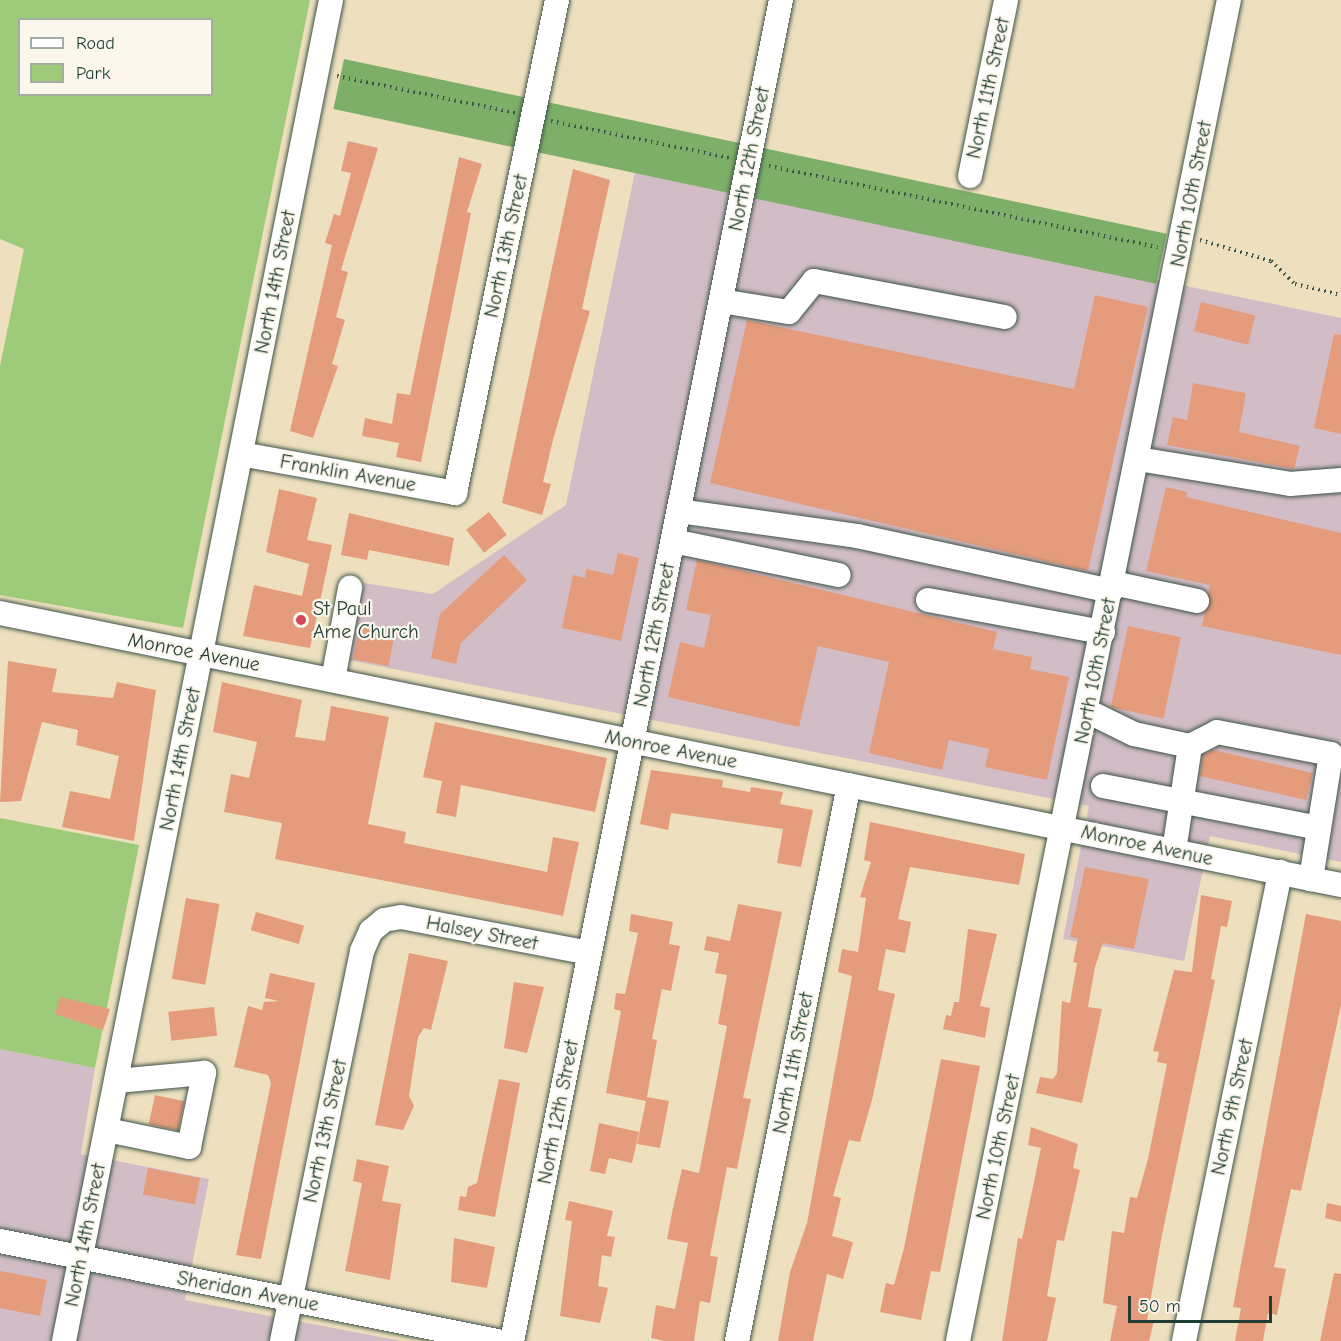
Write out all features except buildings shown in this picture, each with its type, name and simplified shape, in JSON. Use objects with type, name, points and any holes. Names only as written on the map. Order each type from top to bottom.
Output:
[{"type":"street","name":"North 14th Street","points":[[64,1341],[331,0]]},
{"type":"street","name":"North 13th Street","points":[[455,493],[557,0]]},
{"type":"street","name":"North 12th Street","points":[[512,1341],[781,0]]},
{"type":"street","name":"North 11th Street","points":[[970,176],[1006,0]]},
{"type":"street","name":"North 10th Street","points":[[958,1341],[1230,0]]},
{"type":"street","points":[[721,301],[789,312],[814,281],[1005,317]]},
{"type":"street","name":"Franklin Avenue","points":[[241,454],[455,493]]},
{"type":"street","points":[[1138,459],[1290,484],[1341,480]]},
{"type":"street","points":[[679,510],[857,536],[1112,587],[1197,600]]},
{"type":"street","points":[[673,541],[839,575]]},
{"type":"street","points":[[333,680],[350,588]]},
{"type":"street","points":[[928,600],[1103,632]]},
{"type":"street","name":"Monroe Avenue","points":[[0,613],[1341,885]]},
{"type":"street","points":[[1087,711],[1134,734],[1190,746],[1217,732],[1331,754],[1311,879]]},
{"type":"street","points":[[1174,851],[1190,746]]},
{"type":"street","name":"North 11th Street","points":[[737,1341],[849,785]]},
{"type":"street","points":[[1102,786],[1319,828]]},
{"type":"street","name":"North 9th Street","points":[[1184,1341],[1280,873]]},
{"type":"street","name":"Halsey Street","points":[[377,925],[401,917],[590,953]]},
{"type":"street","name":"North 13th Street","points":[[282,1341],[362,951],[377,925]]},
{"type":"street","points":[[106,1130],[189,1147],[204,1073],[116,1081]]},
{"type":"street","name":"Sheridan Avenue","points":[[0,1241],[497,1341]]},
{"type":"path","points":[[1182,235],[1271,261],[1295,284],[1341,295]]},
{"type":"shaded area","points":[[635,172],[1341,318],[1341,862],[1210,836],[1184,961],[1063,939],[1089,806],[348,660],[364,583],[433,594],[566,505]]},
{"type":"shaded area","points":[[0,1049],[95,1068],[81,1154],[209,1179],[185,1300],[402,1341],[0,1341]]},
{"type":"green space","points":[[0,0],[310,0],[183,628],[0,595],[0,366],[24,249],[0,239]]},
{"type":"green space","points":[[344,59],[1167,234],[1156,284],[333,109]]},
{"type":"green space","points":[[0,818],[139,845],[95,1068],[0,1049]]},
{"type":"place","name":"St Paul Ame Church","points":[[301,620]]}]
